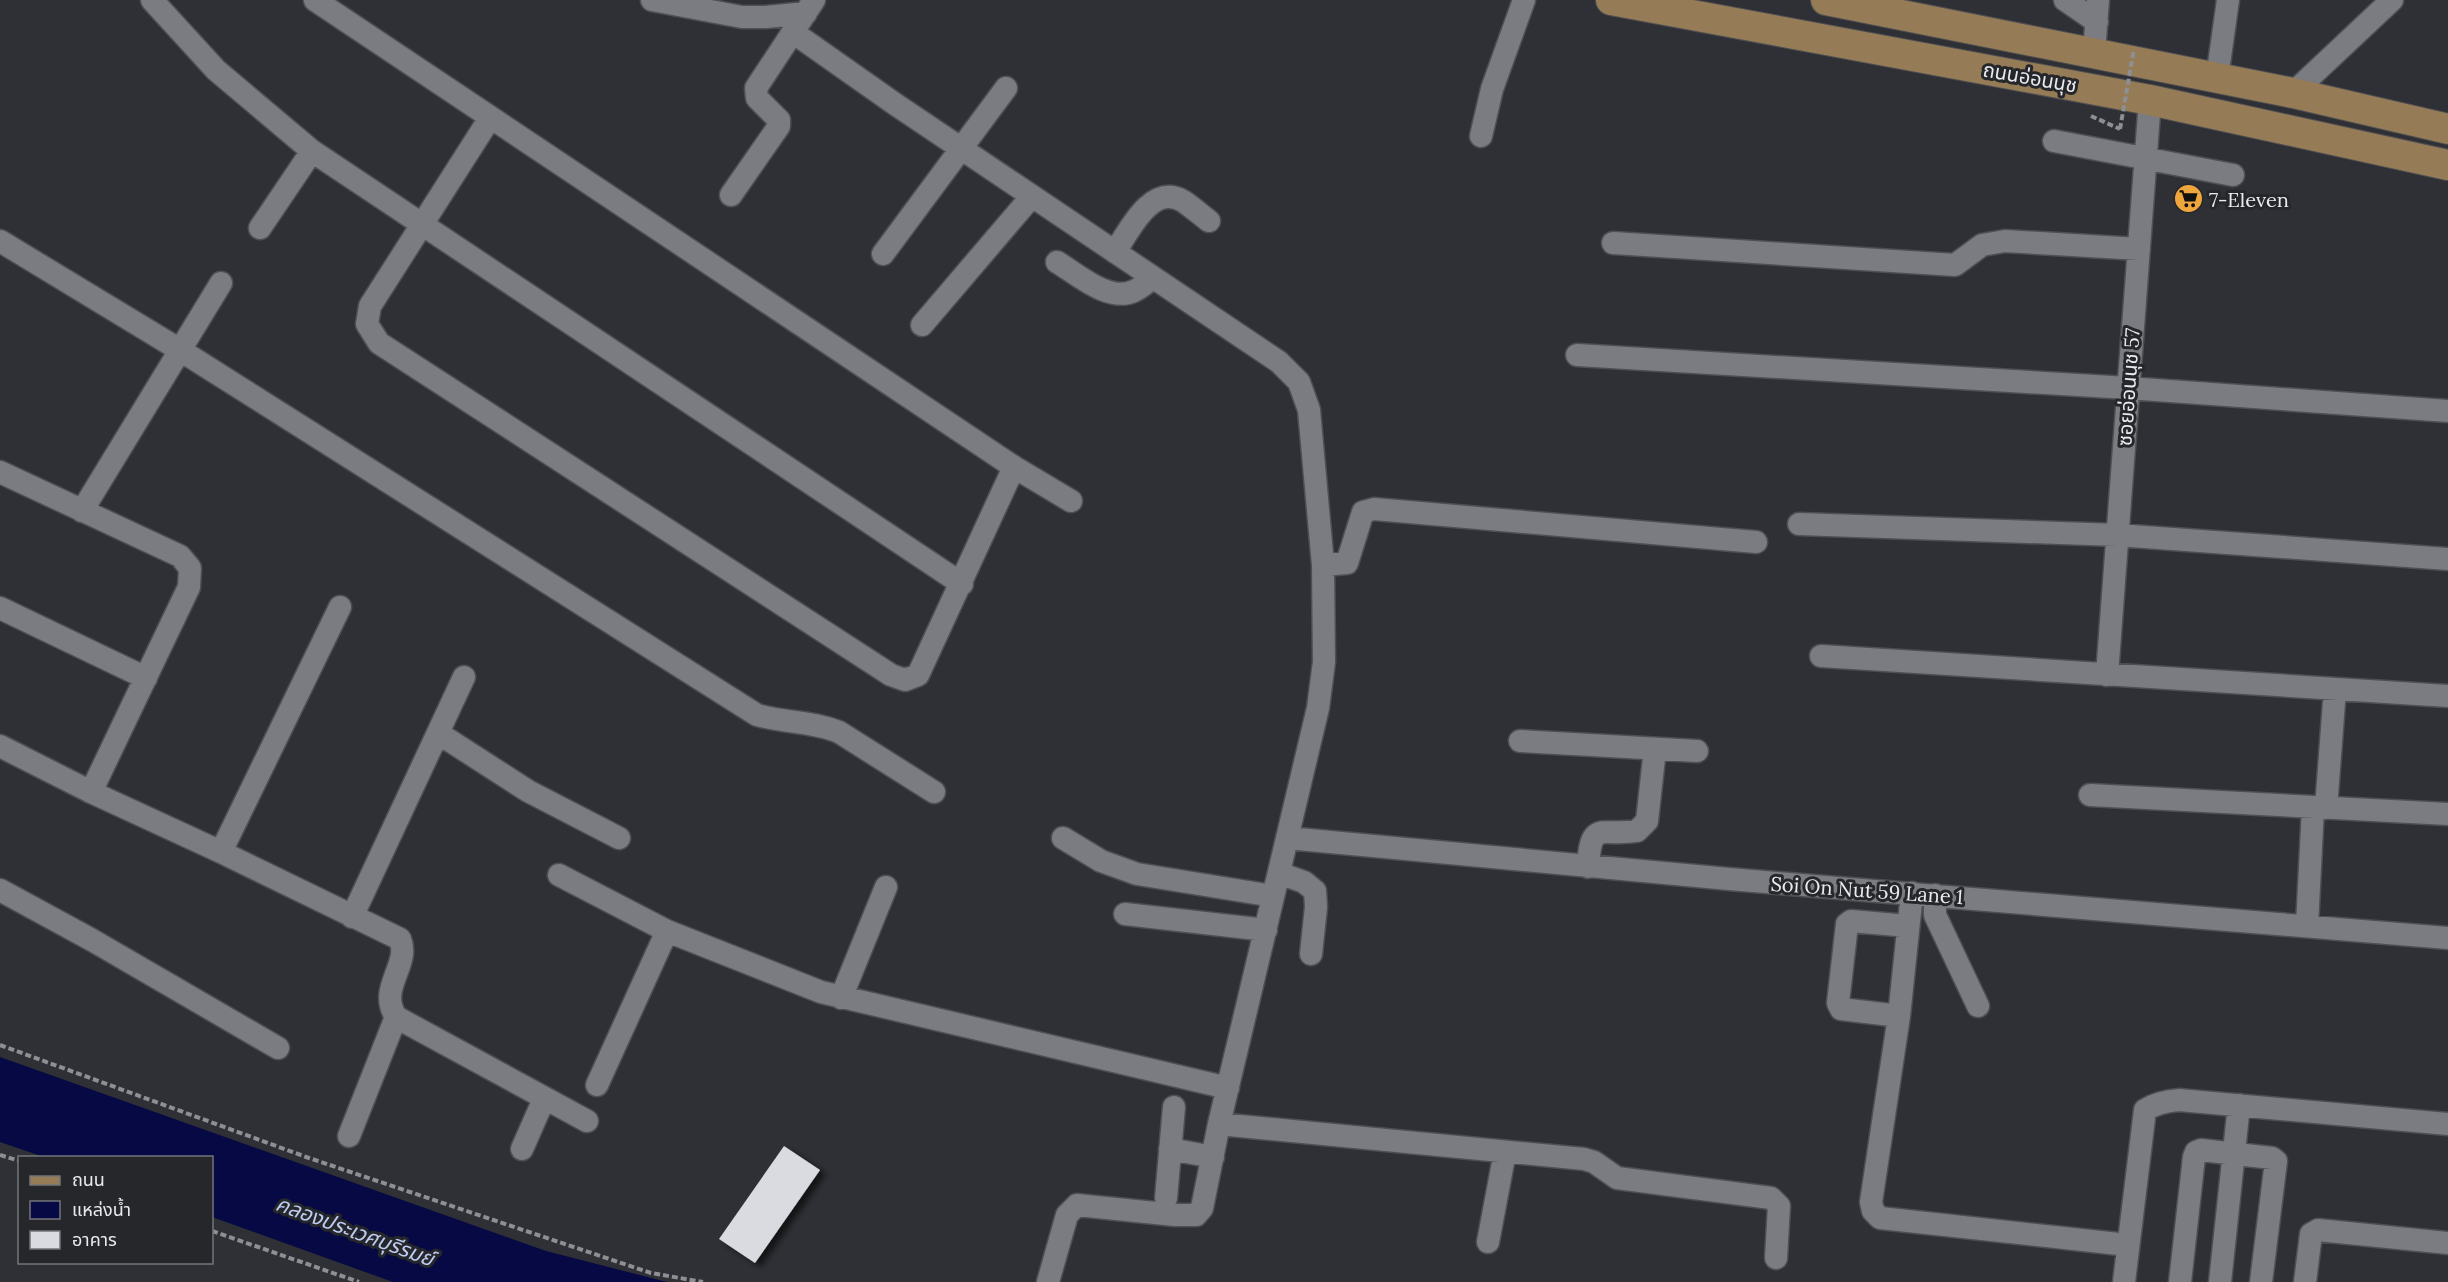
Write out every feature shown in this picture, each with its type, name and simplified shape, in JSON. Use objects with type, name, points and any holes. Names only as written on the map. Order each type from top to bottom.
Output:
[{"type":"main road","name":"ถนนอ่อนนุช","points":[[1611,0],[2150,100],[2448,165]]},
{"type":"main road","name":"ถนนอ่อนนุช","points":[[1826,0],[2293,93],[2448,129]]},
{"type":"street","points":[[152,0],[173,26],[216,70],[312,152],[962,584]]},
{"type":"street","points":[[315,0],[1014,466],[1071,501]]},
{"type":"street","points":[[652,0],[742,17],[766,17],[810,7]]},
{"type":"street","points":[[1481,136],[1492,89],[1524,0]]},
{"type":"street","points":[[2065,0],[2098,11],[2094,53]]},
{"type":"street","points":[[2217,78],[2228,0]]},
{"type":"street","points":[[2293,93],[2392,0]]},
{"type":"street","points":[[731,195],[779,126],[779,120],[757,98],[756,88],[810,7]]},
{"type":"street","points":[[794,33],[1279,362],[1299,382],[1309,410],[1323,565],[1324,662],[1318,708],[1219,1124],[1202,1208],[1196,1215],[1175,1215],[1077,1205],[1067,1215],[1048,1282]]},
{"type":"street","points":[[883,254],[1006,88]]},
{"type":"street","name":"ซอยอ่อนนุช 57","points":[[2107,675],[2150,100]]},
{"type":"street","points":[[490,118],[370,306],[367,324],[379,343],[891,675],[905,680],[918,675],[962,584],[1014,466]]},
{"type":"street","points":[[2054,141],[2234,175]]},
{"type":"street","points":[[260,228],[312,152]]},
{"type":"street","points":[[922,326],[1032,196]]},
{"type":"street","points":[[1115,252],[1142,213],[1155,200],[1166,198],[1181,200],[1209,221]]},
{"type":"street","points":[[0,241],[180,350],[757,715],[794,723],[825,726],[839,732],[934,792]]},
{"type":"street","points":[[1613,243],[1955,265],[1982,245],[2005,241],[2139,249]]},
{"type":"street","points":[[1057,262],[1100,288],[1120,294],[1133,291],[1153,278]]},
{"type":"street","points":[[82,511],[221,283]]},
{"type":"street","points":[[1577,355],[2128,388],[2448,411]]},
{"type":"street","points":[[0,472],[180,556],[190,568],[189,587],[91,792]]},
{"type":"street","points":[[1323,565],[1347,563],[1363,512],[1374,509],[1756,542]]},
{"type":"street","points":[[1799,524],[2117,535],[2448,559]]},
{"type":"street","points":[[221,852],[340,607]]},
{"type":"street","points":[[0,608],[146,678]]},
{"type":"street","points":[[1821,656],[2448,696]]},
{"type":"street","points":[[352,917],[464,677]]},
{"type":"street","points":[[2307,926],[2335,689]]},
{"type":"street","points":[[438,733],[528,791],[619,838]]},
{"type":"street","points":[[1520,741],[1697,751]]},
{"type":"street","points":[[0,746],[91,792],[400,939],[401,956],[390,990],[389,1007],[396,1017],[587,1121]]},
{"type":"street","points":[[1588,867],[1590,843],[1597,834],[1612,831],[1637,831],[1647,821],[1655,749]]},
{"type":"street","points":[[2090,795],[2448,814]]},
{"type":"street","points":[[1064,838],[1101,861],[1137,874],[1272,896]]},
{"type":"street","name":"Soi On Nut 59 Lane 1","points":[[1287,838],[1588,867],[2448,938]]},
{"type":"street","points":[[1279,873],[1304,882],[1315,891],[1316,907],[1311,954]]},
{"type":"street","points":[[559,875],[667,931],[834,996],[1228,1088]]},
{"type":"street","points":[[834,996],[885,887]]},
{"type":"street","points":[[0,890],[92,940],[278,1048]]},
{"type":"street","points":[[1912,892],[1899,1016],[1871,1202],[1873,1211],[1880,1218],[2128,1245]]},
{"type":"street","points":[[1935,895],[1935,915],[1978,1006]]},
{"type":"street","points":[[1125,914],[1266,930]]},
{"type":"street","points":[[1899,1016],[1841,1009],[1838,1003],[1847,924],[1851,921],[1908,926]]},
{"type":"street","points":[[597,1085],[667,931]]},
{"type":"street","points":[[349,1136],[396,1017]]},
{"type":"street","points":[[522,1149],[544,1099]]},
{"type":"street","points":[[2124,1282],[2145,1110],[2160,1102],[2239,1106],[2448,1124]]},
{"type":"street","points":[[2220,1282],[2239,1106]]},
{"type":"street","points":[[1166,1198],[1174,1107]]},
{"type":"street","points":[[1219,1124],[1584,1159],[1594,1162],[1617,1178],[1771,1198],[1779,1206],[1776,1258]]},
{"type":"street","points":[[1170,1149],[1213,1157]]},
{"type":"street","points":[[2180,1282],[2194,1157],[2196,1152],[2201,1150],[2272,1158],[2276,1161],[2261,1282]]},
{"type":"street","points":[[1488,1242],[1506,1152]]},
{"type":"street","points":[[2305,1282],[2312,1234],[2318,1230],[2448,1243]]},
{"type":"path","points":[[2081,112],[2120,129],[2134,49]]},
{"type":"path","points":[[0,1045],[309,1158],[651,1273],[703,1282]]},
{"type":"path","points":[[0,1155],[18,1160]]},
{"type":"path","points":[[213,1231],[359,1282]]},
{"type":"water","name":"คลองประเวศบุรีรมย์","points":[[0,1057],[546,1251],[667,1282],[393,1282],[213,1217],[213,1156],[41,1156],[0,1142]]},
{"type":"building","points":[[784,1146],[820,1170],[755,1263],[719,1239]]},
{"type":"place","name":"7-Eleven","points":[[2188,199]]}]
